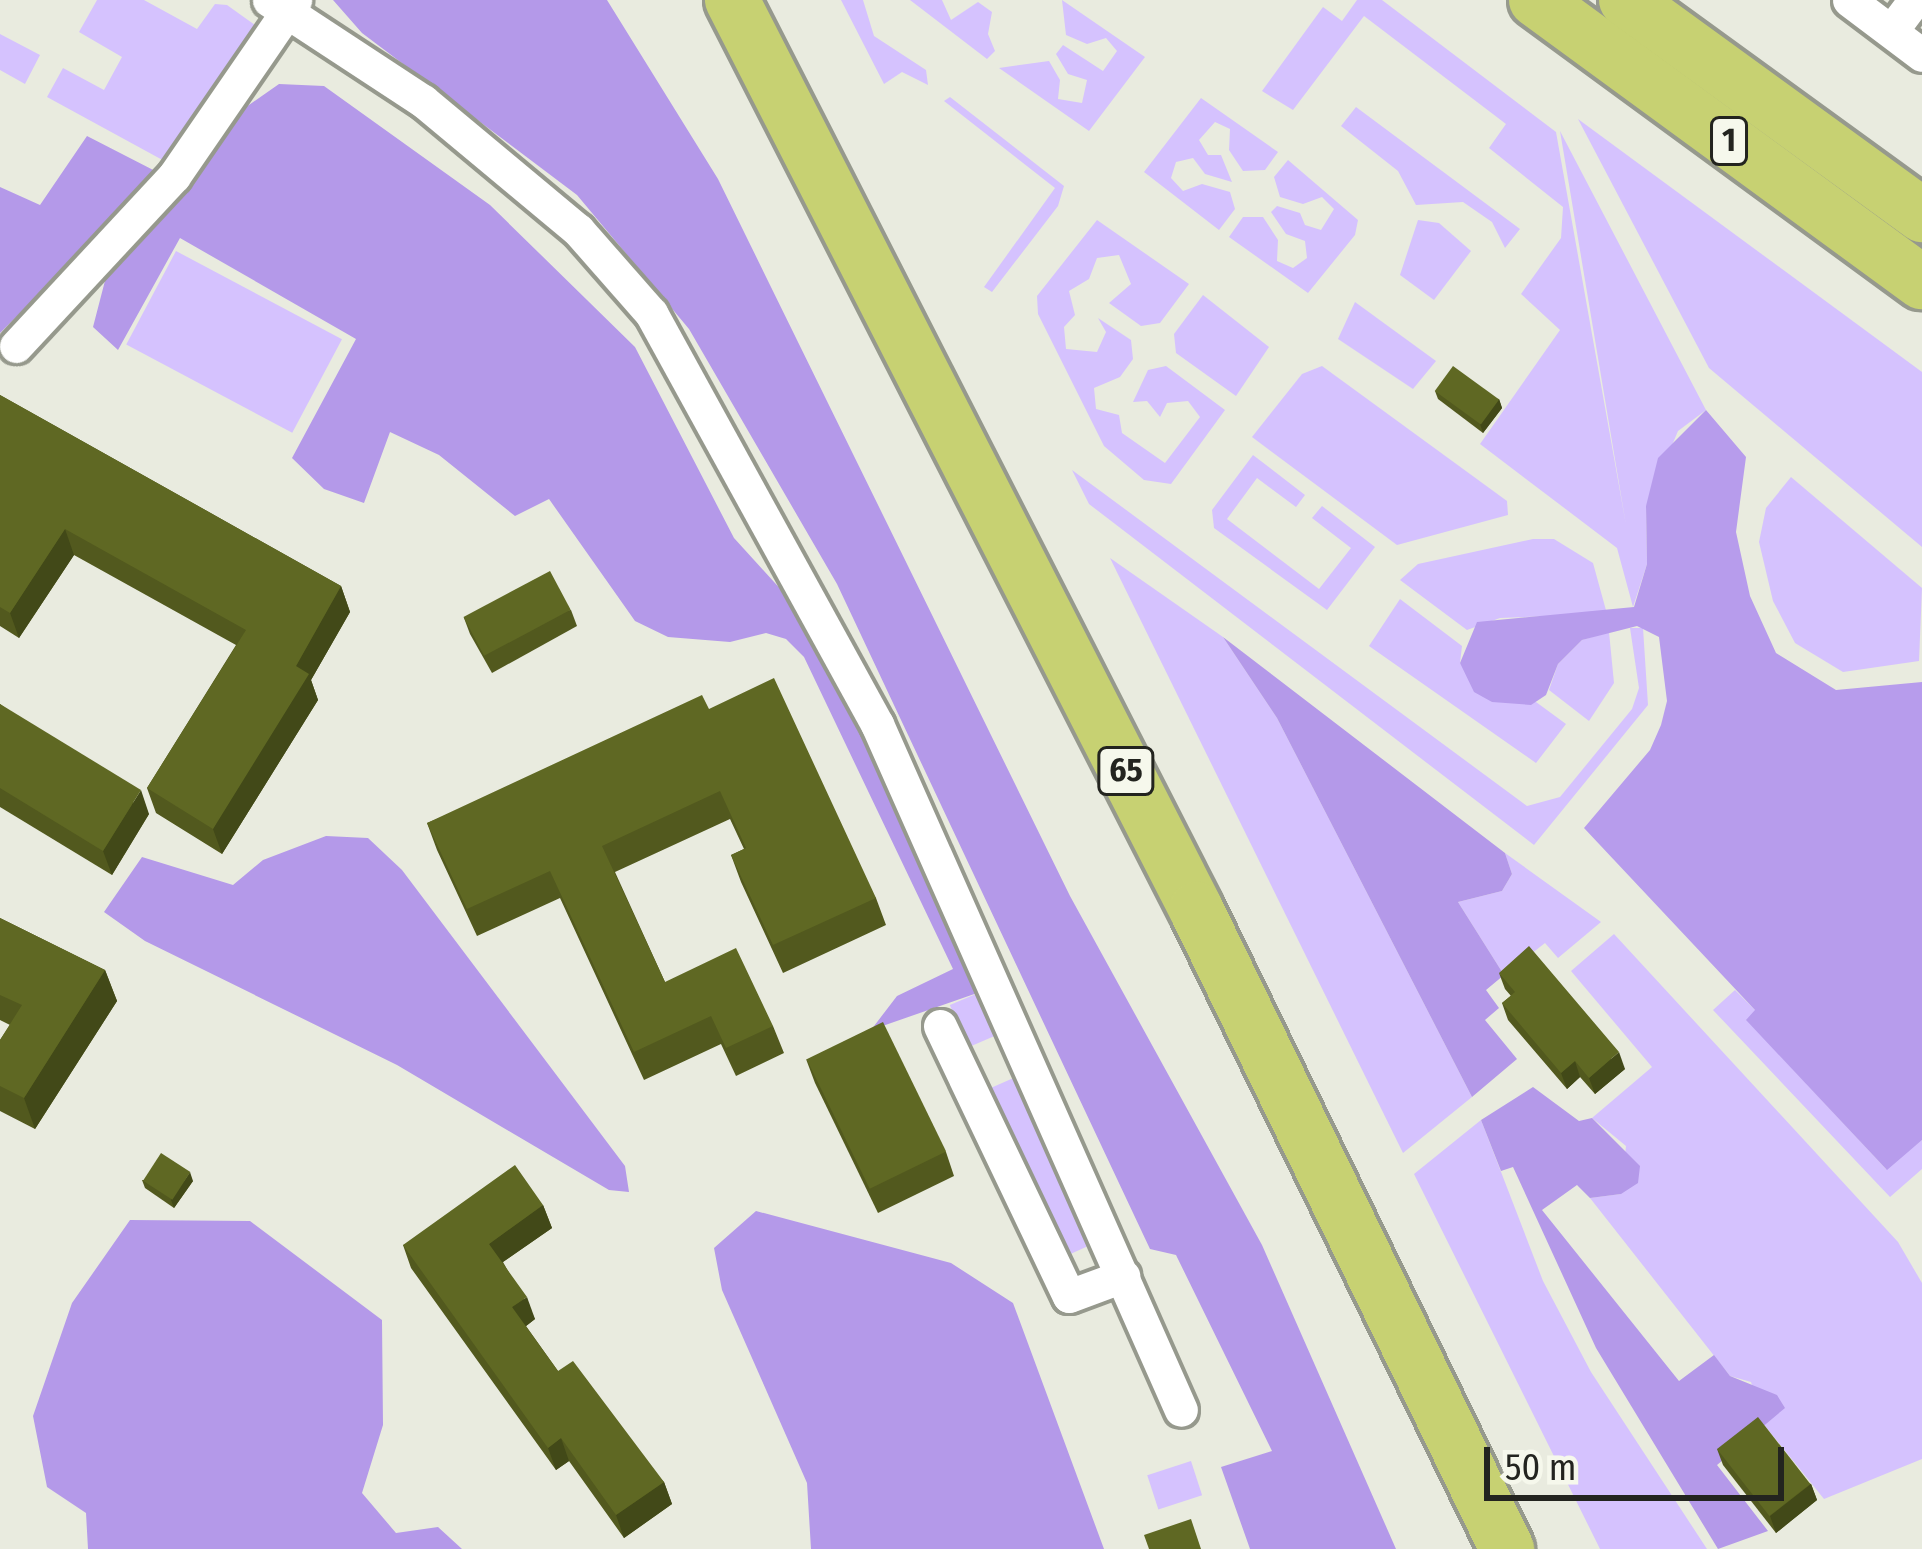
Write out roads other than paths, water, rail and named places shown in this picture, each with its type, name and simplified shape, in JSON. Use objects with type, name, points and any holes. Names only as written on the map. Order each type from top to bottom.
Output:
[{"type":"main road","name":"65","points":[[732,0],[1196,909],[1507,1549]]},
{"type":"main road","name":"1","points":[[1536,0],[1922,283]]},
{"type":"main road","name":"1","points":[[1626,0],[1922,215]]},
{"type":"street","points":[[1849,0],[1922,55]]},
{"type":"street","points":[[1892,30],[1915,0]]},
{"type":"street","points":[[16,346],[174,176],[285,4],[423,100],[578,230],[651,313],[877,724],[1181,1411]]},
{"type":"street","points":[[940,1026],[1069,1296],[1123,1276]]}]
